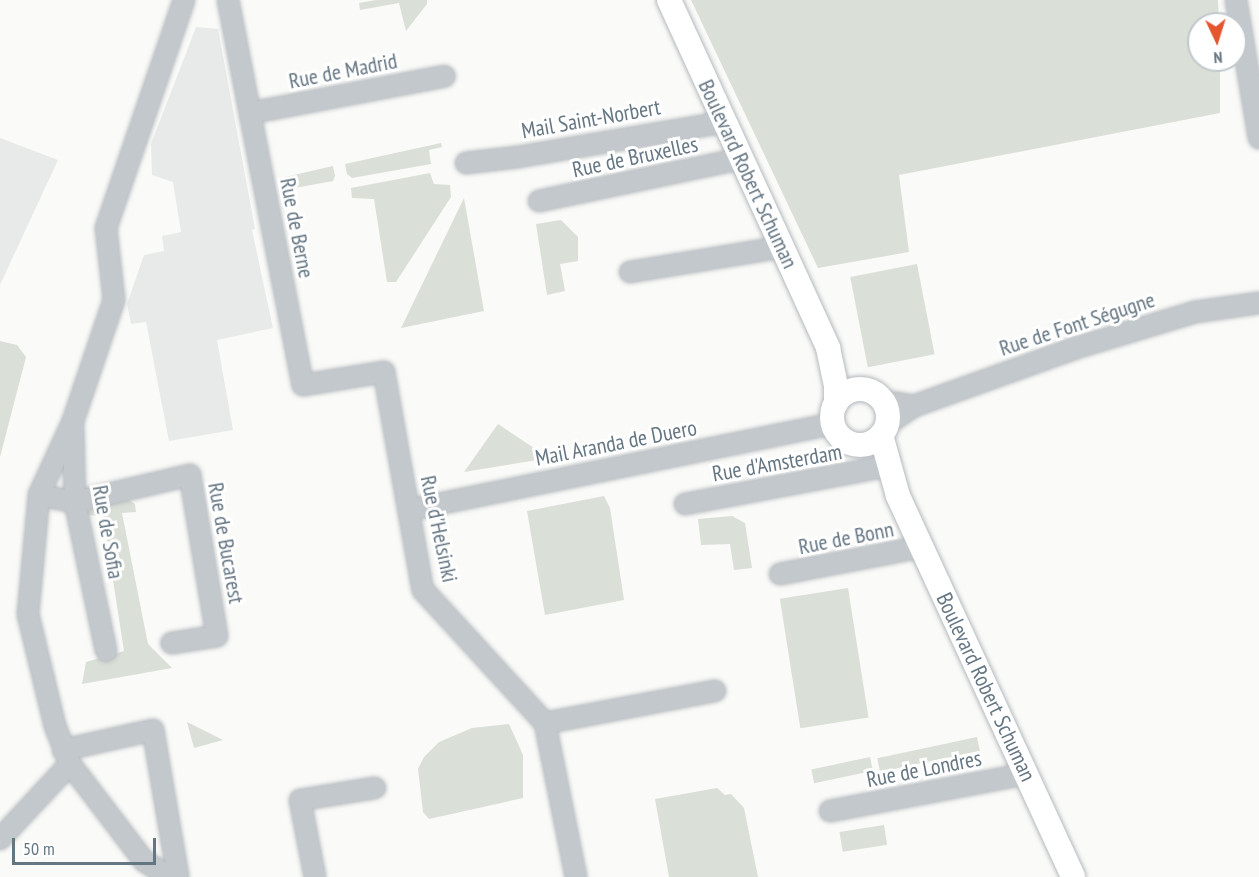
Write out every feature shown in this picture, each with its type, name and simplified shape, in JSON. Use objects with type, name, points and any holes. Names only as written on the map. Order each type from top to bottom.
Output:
[{"type":"main road","name":"Boulevard Robert Schuman","points":[[669,0],[828,348],[836,386],[834,414]]},
{"type":"main road","name":"Boulevard Robert Schuman","points":[[828,348],[841,360],[858,389]]},
{"type":"main road","points":[[858,389],[872,392],[883,402],[887,409],[884,430],[874,441],[856,445],[842,438],[834,414],[841,396],[858,389]]},
{"type":"main road","name":"Boulevard Robert Schuman","points":[[884,430],[898,496]]},
{"type":"main road","name":"Boulevard Robert Schuman","points":[[856,445],[878,468],[898,496],[1026,774],[1067,876]]},
{"type":"street","points":[[169,877],[144,861],[67,757],[28,614],[39,495],[73,421],[114,300],[106,228],[184,0]]},
{"type":"street","points":[[177,26],[198,0]]},
{"type":"street","name":"Rue de Berne","points":[[228,0],[303,385],[384,372]]},
{"type":"street","points":[[1236,0],[1255,91],[1259,138]]},
{"type":"street","name":"Rue de Madrid","points":[[250,113],[445,76]]},
{"type":"street","name":"Mail Saint-Norbert","points":[[466,163],[518,157],[724,122]]},
{"type":"street","name":"Rue de Bruxelles","points":[[539,201],[740,159]]},
{"type":"street","points":[[630,272],[782,247]]},
{"type":"street","name":"Rue de Font Ségugne","points":[[884,430],[914,406],[1132,330],[1195,312],[1259,303]]},
{"type":"street","name":"Rue d'Helsinki","points":[[384,372],[423,590],[545,723]]},
{"type":"street","name":"Rue de Font Ségugne","points":[[883,402],[914,406]]},
{"type":"street","name":"Mail Aranda de Duero","points":[[409,510],[834,414]]},
{"type":"street","name":"Rue de Sofia","points":[[73,421],[75,502],[106,651]]},
{"type":"street","name":"Rue d'Amsterdam","points":[[685,504],[878,468]]},
{"type":"street","name":"Rue de Bucarest","points":[[39,495],[75,502],[190,475],[217,636],[172,643]]},
{"type":"street","name":"Rue de Bonn","points":[[780,574],[921,547]]},
{"type":"street","points":[[576,877],[545,723],[715,691]]},
{"type":"street","points":[[0,838],[67,757],[153,730],[178,877]]},
{"type":"street","name":"Rue de Londres","points":[[830,811],[1026,774]]},
{"type":"street","points":[[315,877],[300,801],[375,788]]},
{"type":"shaded area","points":[[376,0],[427,0],[427,4],[406,31],[399,3],[360,10],[359,3]]},
{"type":"shaded area","points":[[691,0],[1218,0],[1218,12],[1187,12],[1187,72],[1220,72],[1220,113],[899,175],[909,252],[818,268]]},
{"type":"shaded area","points":[[196,27],[218,29],[255,229],[252,230],[273,328],[217,340],[233,430],[169,441],[146,322],[131,324],[127,304],[144,255],[164,251],[162,236],[181,232],[173,182],[152,175],[151,144]]},
{"type":"shaded area","points":[[0,138],[58,160],[0,285]]},
{"type":"shaded area","points":[[441,143],[442,147],[429,150],[431,164],[352,178],[347,174],[345,164]]},
{"type":"shaded area","points":[[333,166],[335,176],[333,181],[289,189],[285,177]]},
{"type":"shaded area","points":[[430,173],[434,184],[450,185],[451,197],[396,282],[387,282],[374,199],[352,198],[351,188]]},
{"type":"shaded area","points":[[464,198],[484,311],[401,328]]},
{"type":"shaded area","points":[[561,220],[578,237],[578,261],[560,264],[565,291],[547,295],[536,224]]},
{"type":"shaded area","points":[[917,264],[935,354],[868,367],[850,277]]},
{"type":"shaded area","points":[[0,341],[17,345],[26,357],[0,457]]},
{"type":"shaded area","points":[[498,424],[549,458],[464,472]]},
{"type":"shaded area","points":[[604,496],[610,508],[624,600],[545,615],[527,511]]},
{"type":"shaded area","points":[[129,500],[135,504],[136,512],[122,513],[148,644],[172,668],[82,684],[86,662],[124,651],[103,516],[84,515],[95,505]]},
{"type":"shaded area","points":[[732,516],[745,523],[752,568],[734,570],[730,544],[701,545],[698,519]]},
{"type":"shaded area","points":[[848,588],[868,717],[800,728],[780,599]]},
{"type":"shaded area","points":[[187,722],[223,740],[194,748]]},
{"type":"shaded area","points":[[509,724],[523,755],[523,798],[429,819],[423,812],[418,769],[424,757],[439,742],[472,728]]},
{"type":"shaded area","points":[[977,737],[980,751],[880,772],[877,758]]},
{"type":"shaded area","points":[[870,757],[873,771],[814,783],[811,769]]},
{"type":"shaded area","points":[[717,788],[725,795],[731,794],[744,808],[758,877],[669,877],[655,799]]},
{"type":"shaded area","points":[[884,825],[887,845],[843,852],[840,832]]}]
